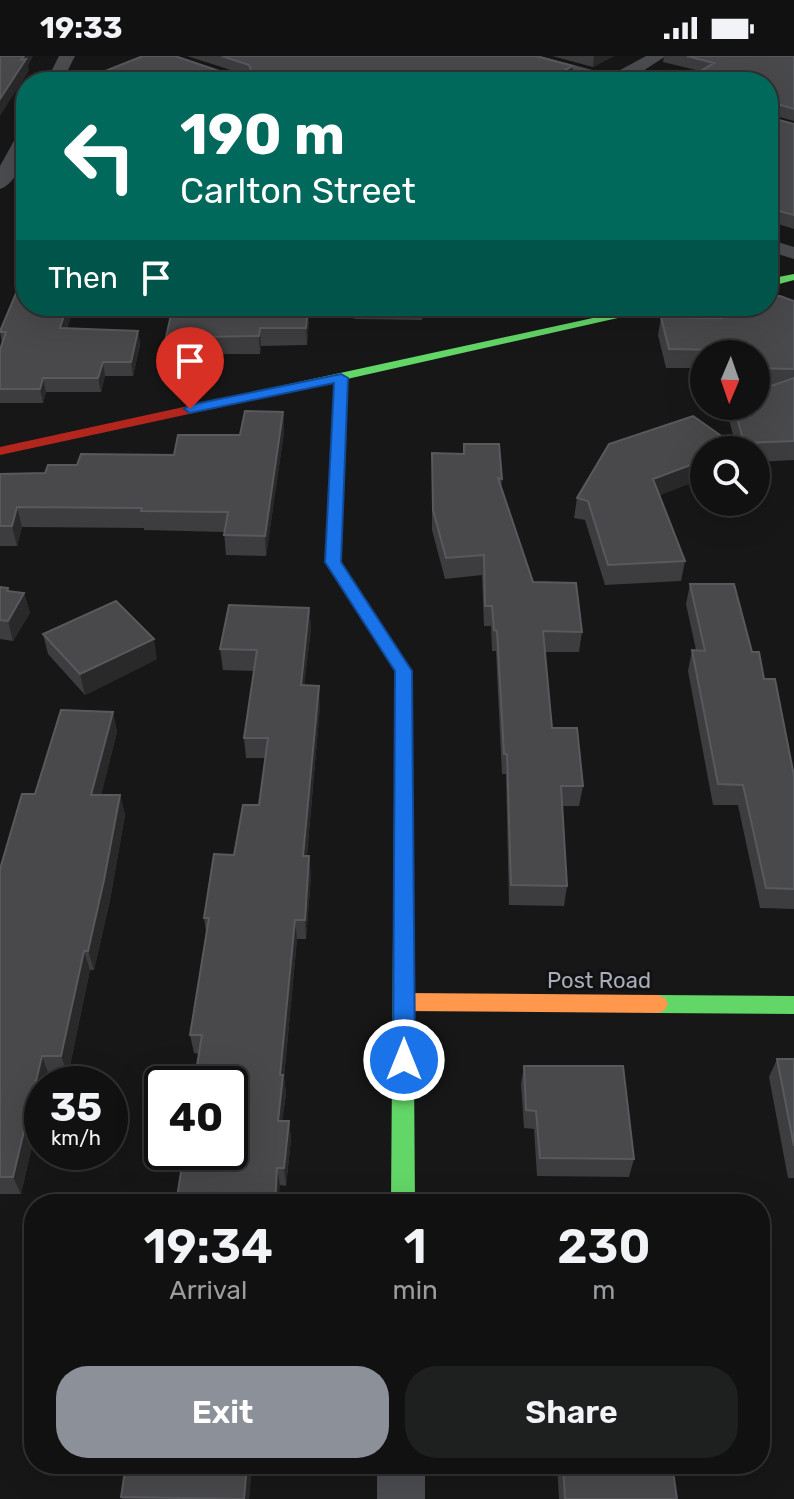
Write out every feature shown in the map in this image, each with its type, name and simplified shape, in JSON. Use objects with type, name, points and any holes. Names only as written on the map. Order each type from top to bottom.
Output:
[{"type":"street","points":[[522,56],[579,72]]},
{"type":"street","points":[[631,72],[658,56]]},
{"type":"street","points":[[0,183],[16,153]]},
{"type":"street","points":[[0,451],[620,316]]},
{"type":"street","points":[[341,378],[333,562],[403,671],[403,1194]]},
{"type":"street","name":"Post Road","points":[[404,1002],[794,1005]]},
{"type":"street","points":[[401,1474],[401,1499]]},
{"type":"building","points":[[0,56],[24,56],[21,60],[26,59],[0,99]]},
{"type":"building","points":[[143,56],[175,56],[222,72],[104,72]]},
{"type":"building","points":[[222,56],[536,56],[573,66],[561,72],[252,72],[249,65]]},
{"type":"building","points":[[687,56],[794,56],[794,109],[778,104],[778,72],[699,72],[714,63]]},
{"type":"building","points":[[778,120],[794,124],[794,215],[778,211]]},
{"type":"building","points":[[16,293],[16,316],[64,316],[60,328],[138,331],[131,362],[103,362],[98,378],[43,378],[40,389],[0,389],[0,350],[6,332],[0,331]]},
{"type":"building","points":[[778,296],[794,301],[794,369],[770,368],[770,340],[690,340],[690,349],[669,349],[661,317],[778,316]]},
{"type":"building","points":[[171,316],[307,316],[306,328],[260,328],[259,336],[201,337],[200,345],[164,346]]},
{"type":"building","points":[[794,378],[794,441],[770,442],[770,436],[742,436],[738,420],[770,420],[770,386]]},
{"type":"building","points":[[245,411],[283,412],[265,536],[224,535],[228,512],[141,511],[142,508],[17,507],[12,526],[0,526],[0,474],[45,473],[48,465],[77,465],[81,454],[174,455],[178,435],[240,435]]},
{"type":"building","points":[[690,417],[690,420],[699,420],[721,436],[690,436],[690,465],[653,479],[685,561],[608,565],[588,501],[577,498],[609,444]]},
{"type":"building","points":[[464,444],[499,444],[502,479],[498,478],[533,582],[576,583],[582,632],[543,631],[552,728],[577,728],[583,786],[561,786],[567,886],[511,885],[507,754],[504,754],[497,631],[494,630],[492,606],[485,606],[484,555],[446,558],[433,510],[432,453],[464,454]]},
{"type":"building","points":[[690,584],[734,584],[752,652],[759,652],[764,679],[775,679],[794,776],[794,889],[766,888],[743,785],[718,784],[692,650],[705,651]]},
{"type":"building","points":[[0,587],[24,593],[8,621],[0,620]]},
{"type":"building","points":[[116,601],[154,639],[80,674],[43,634]]},
{"type":"building","points":[[229,605],[309,608],[301,685],[319,686],[303,856],[309,856],[305,920],[295,920],[280,1075],[283,1075],[278,1121],[289,1121],[284,1168],[277,1168],[276,1194],[178,1194],[181,1170],[248,1170],[248,1066],[197,1066],[202,1035],[190,1035],[209,918],[204,918],[214,854],[234,855],[243,805],[259,805],[268,738],[244,738],[257,650],[220,649]]},
{"type":"building","points":[[61,710],[113,712],[91,795],[120,795],[88,951],[84,951],[61,1056],[42,1056],[40,1066],[24,1066],[24,1131],[13,1177],[0,1177],[0,869],[22,794],[35,794]]},
{"type":"building","points":[[777,1059],[794,1059],[794,1146]]},
{"type":"building","points":[[524,1066],[623,1066],[634,1159],[540,1158],[536,1111],[526,1110]]},
{"type":"building","points":[[124,1474],[246,1474],[244,1499],[121,1497]]},
{"type":"building","points":[[564,1474],[673,1474],[677,1499],[565,1499]]},
{"type":"traffic: fast","points":[[778,281],[794,277]]},
{"type":"traffic: fast","points":[[262,394],[619,316]]},
{"type":"traffic: fast","points":[[341,378],[333,562],[403,671],[403,1194]]},
{"type":"traffic: fast","points":[[658,1004],[794,1005]]},
{"type":"traffic: slow","points":[[404,1002],[658,1004]]},
{"type":"traffic: jam","points":[[0,451],[262,394]]},
{"type":"route","points":[[190,409],[341,378],[333,562],[403,671],[404,1060]]}]
